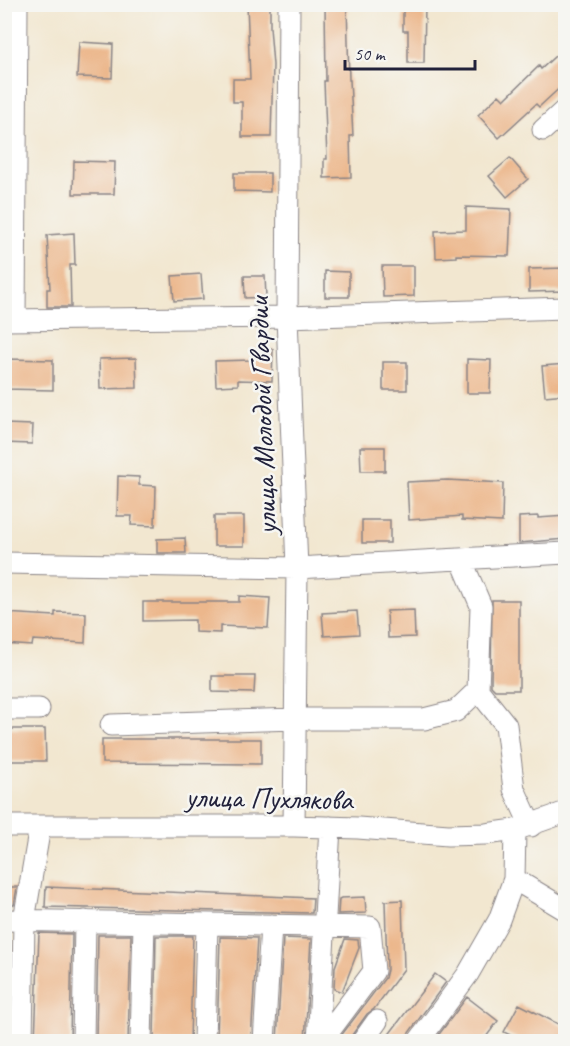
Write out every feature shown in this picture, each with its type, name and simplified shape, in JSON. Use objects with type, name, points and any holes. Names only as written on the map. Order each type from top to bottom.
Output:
[{"type":"street","points":[[17,4],[10,320],[287,317],[566,308]]},
{"type":"street","name":"улица Молодой Гвардии","points":[[289,4],[287,317],[297,568],[294,826]]},
{"type":"street","points":[[543,130],[566,109]]},
{"type":"street","points":[[4,563],[297,568],[566,553]]},
{"type":"street","points":[[418,1041],[468,974],[499,920],[514,879],[523,828],[514,789],[506,724],[478,690],[481,606],[461,559]]},
{"type":"street","points":[[111,725],[295,719],[423,720],[456,711],[478,690]]},
{"type":"street","points":[[4,709],[39,709]]},
{"type":"street","name":"улица Пухлякова","points":[[4,826],[294,826],[448,835],[486,834],[523,828],[566,812]]},
{"type":"street","points":[[22,1041],[14,920],[40,827]]},
{"type":"street","points":[[319,1041],[330,827]]},
{"type":"street","points":[[514,879],[566,910]]},
{"type":"street","points":[[14,920],[370,927],[374,971],[319,1041]]},
{"type":"street","points":[[83,1041],[85,921]]},
{"type":"street","points":[[141,1041],[144,922]]},
{"type":"street","points":[[204,1041],[207,924]]},
{"type":"street","points":[[264,1041],[271,925]]},
{"type":"street","points":[[362,1041],[377,1021]]},
{"type":"building","points":[[247,4],[270,4],[273,65],[271,137],[242,137],[242,102],[233,102],[233,79],[250,79]]},
{"type":"building","points":[[325,4],[347,4],[353,136],[350,136],[351,177],[324,178],[324,159],[327,159],[324,81],[326,81]]},
{"type":"building","points":[[403,4],[425,4],[424,63],[408,63],[408,31],[403,31]]},
{"type":"building","points":[[79,42],[113,44],[112,78],[77,77]]},
{"type":"building","points":[[566,46],[566,82],[539,107],[536,104],[499,138],[478,115],[499,95],[504,100],[539,66],[541,69]]},
{"type":"building","points":[[510,158],[528,179],[507,197],[489,176]]},
{"type":"building","points":[[74,161],[115,162],[114,194],[73,194]]},
{"type":"building","points":[[234,173],[270,173],[270,192],[234,191]]},
{"type":"building","points":[[466,207],[511,209],[509,256],[456,255],[456,257],[436,258],[435,231],[466,230]]},
{"type":"building","points":[[74,233],[75,265],[70,265],[71,307],[47,307],[47,289],[50,289],[47,235]]},
{"type":"building","points":[[382,266],[414,266],[414,296],[383,297]]},
{"type":"building","points":[[566,268],[566,291],[529,292],[529,269]]},
{"type":"building","points":[[325,271],[349,272],[349,297],[325,297]]},
{"type":"building","points":[[201,274],[203,299],[174,301],[172,276]]},
{"type":"building","points":[[244,276],[265,276],[266,297],[245,298]]},
{"type":"building","points":[[252,349],[273,349],[272,381],[238,380],[238,385],[216,386],[215,361],[252,360]]},
{"type":"building","points":[[136,358],[137,388],[100,389],[99,359]]},
{"type":"building","points":[[4,359],[53,360],[53,390],[4,389]]},
{"type":"building","points":[[467,359],[491,360],[490,393],[467,393]]},
{"type":"building","points":[[383,362],[407,362],[407,390],[383,390]]},
{"type":"building","points":[[566,364],[566,394],[545,396],[542,366]]},
{"type":"building","points":[[4,424],[33,425],[32,444],[4,443]]},
{"type":"building","points":[[360,447],[385,447],[385,471],[361,471]]},
{"type":"building","points":[[118,476],[139,477],[139,485],[156,486],[155,526],[131,525],[132,516],[117,516]]},
{"type":"building","points":[[447,480],[503,483],[502,522],[462,520],[462,516],[409,520],[407,482]]},
{"type":"building","points":[[214,516],[244,516],[244,546],[214,546]]},
{"type":"building","points":[[538,516],[538,518],[566,516],[566,539],[519,543],[519,517]]},
{"type":"building","points":[[362,520],[390,520],[390,543],[362,543]]},
{"type":"building","points":[[185,538],[186,553],[157,553],[157,539]]},
{"type":"building","points":[[239,596],[270,598],[268,628],[220,626],[220,633],[195,632],[195,620],[143,621],[143,602],[239,602]]},
{"type":"building","points":[[492,600],[519,600],[519,690],[495,690],[491,686]]},
{"type":"building","points":[[414,610],[415,637],[388,638],[387,611]]},
{"type":"building","points":[[357,611],[359,634],[324,636],[322,613]]},
{"type":"building","points":[[55,612],[86,613],[85,643],[33,640],[32,646],[4,644],[4,613],[55,616]]},
{"type":"building","points":[[212,676],[255,676],[254,693],[212,692]]},
{"type":"building","points":[[4,729],[45,729],[46,761],[4,761]]},
{"type":"building","points":[[102,739],[261,739],[261,764],[102,763]]},
{"type":"building","points":[[4,887],[17,887],[14,905],[4,905]]},
{"type":"building","points":[[46,887],[313,898],[312,913],[45,907]]},
{"type":"building","points":[[365,897],[366,913],[338,914],[339,899]]},
{"type":"building","points":[[402,900],[404,969],[374,1009],[367,1014],[349,1041],[337,1041],[385,978],[387,970],[385,901]]},
{"type":"building","points":[[39,933],[72,934],[70,1041],[35,1041]]},
{"type":"building","points":[[98,935],[131,935],[128,1041],[96,1041]]},
{"type":"building","points":[[156,936],[193,936],[190,1041],[154,1041]]},
{"type":"building","points":[[220,937],[257,938],[251,1041],[217,1041]]},
{"type":"building","points":[[283,938],[311,939],[305,1041],[277,1041]]},
{"type":"building","points":[[345,939],[358,940],[359,948],[342,992],[334,989],[335,967]]},
{"type":"building","points":[[435,974],[446,982],[405,1041],[384,1041]]},
{"type":"building","points":[[467,997],[498,1021],[483,1041],[434,1041]]},
{"type":"building","points":[[519,1004],[566,1028],[566,1041],[522,1041],[504,1032]]}]
